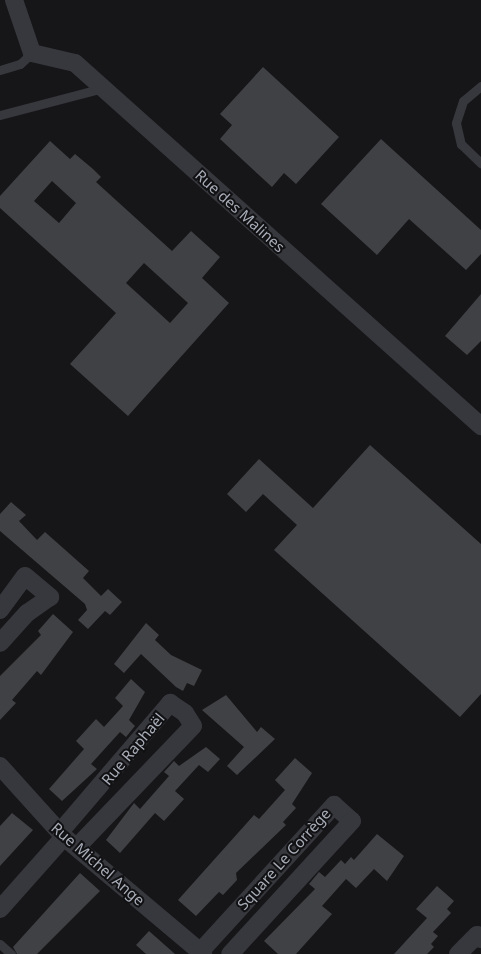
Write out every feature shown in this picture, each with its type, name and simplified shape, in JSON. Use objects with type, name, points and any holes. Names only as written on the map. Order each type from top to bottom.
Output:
[{"type":"street","points":[[14,0],[32,53]]},
{"type":"street","name":"Rue des Malines","points":[[32,53],[75,64],[481,426]]},
{"type":"street","points":[[0,610],[25,576],[50,598],[27,613],[0,643]]},
{"type":"street","name":"Rue Raphaël","points":[[0,910],[67,839],[193,726],[185,713],[170,703],[67,839]]},
{"type":"street","name":"Rue Michel Ange","points":[[0,766],[67,839],[200,953]]},
{"type":"street","name":"Square Le Corrège","points":[[200,953],[334,805],[352,821],[230,954]]},
{"type":"street","points":[[458,954],[477,935],[481,939]]},
{"type":"lane","points":[[0,70],[20,64],[32,53]]},
{"type":"lane","points":[[481,86],[463,101],[456,123],[461,144],[481,163]]},
{"type":"lane","points":[[0,115],[103,88]]},
{"type":"lane","points":[[0,944],[11,954]]},
{"type":"building","points":[[263,67],[339,137],[296,184],[284,173],[272,187],[220,139],[232,125],[220,114]]},
{"type":"building","points":[[381,139],[481,230],[481,254],[466,270],[409,219],[377,255],[321,204]]},
{"type":"building","points":[[50,141],[70,159],[75,154],[93,169],[101,177],[96,182],[172,251],[191,231],[220,257],[202,278],[229,303],[128,416],[70,364],[116,313],[0,208],[0,196]],"holes":[[[52,181],[76,203],[59,223],[34,201]],[[144,263],[188,303],[170,323],[126,283]]]},
{"type":"building","points":[[481,294],[481,341],[467,355],[445,336]]},
{"type":"building","points":[[370,445],[481,544],[481,694],[460,717],[274,550],[297,525],[263,494],[246,512],[227,494],[259,459],[313,508]]},
{"type":"building","points":[[11,502],[26,515],[19,521],[37,540],[45,532],[89,571],[83,578],[101,596],[108,589],[122,602],[110,615],[105,611],[88,629],[78,620],[87,610],[85,604],[0,531],[0,514]]},
{"type":"building","points":[[53,614],[73,632],[41,675],[37,671],[12,700],[16,703],[0,720],[0,676],[41,635],[38,631]]},
{"type":"building","points":[[146,623],[159,635],[155,640],[171,655],[202,670],[194,686],[187,683],[183,691],[176,687],[141,654],[124,673],[114,664]]},
{"type":"building","points":[[131,679],[145,692],[129,720],[135,726],[126,737],[120,732],[91,764],[97,769],[62,801],[49,789],[84,749],[76,741],[96,719],[104,727],[123,706],[115,698]]},
{"type":"building","points":[[226,695],[257,732],[261,727],[275,739],[237,775],[227,766],[244,747],[202,710]]},
{"type":"building","points":[[206,747],[220,759],[208,772],[199,765],[175,791],[184,799],[164,821],[155,813],[120,853],[106,840],[134,803],[140,809],[169,776],[164,772],[174,761],[179,766]]},
{"type":"building","points":[[295,758],[312,773],[292,804],[296,808],[283,822],[286,825],[236,873],[237,880],[223,895],[219,892],[196,916],[178,900],[254,815],[259,819],[285,790],[275,780]]},
{"type":"building","points":[[12,813],[33,830],[0,866],[0,826]]},
{"type":"building","points":[[377,834],[404,856],[387,881],[374,869],[356,888],[346,879],[322,906],[332,914],[296,954],[278,954],[264,941],[315,889],[309,884],[319,872],[325,877],[341,860],[345,864],[351,857],[354,860]]},
{"type":"building","points":[[80,873],[100,891],[37,954],[17,954],[13,947]]},
{"type":"building","points":[[437,886],[454,901],[447,909],[451,913],[433,932],[438,936],[431,944],[434,947],[427,954],[394,954],[427,918],[416,909]]},
{"type":"building","points":[[149,931],[175,954],[146,954],[136,945]]}]
